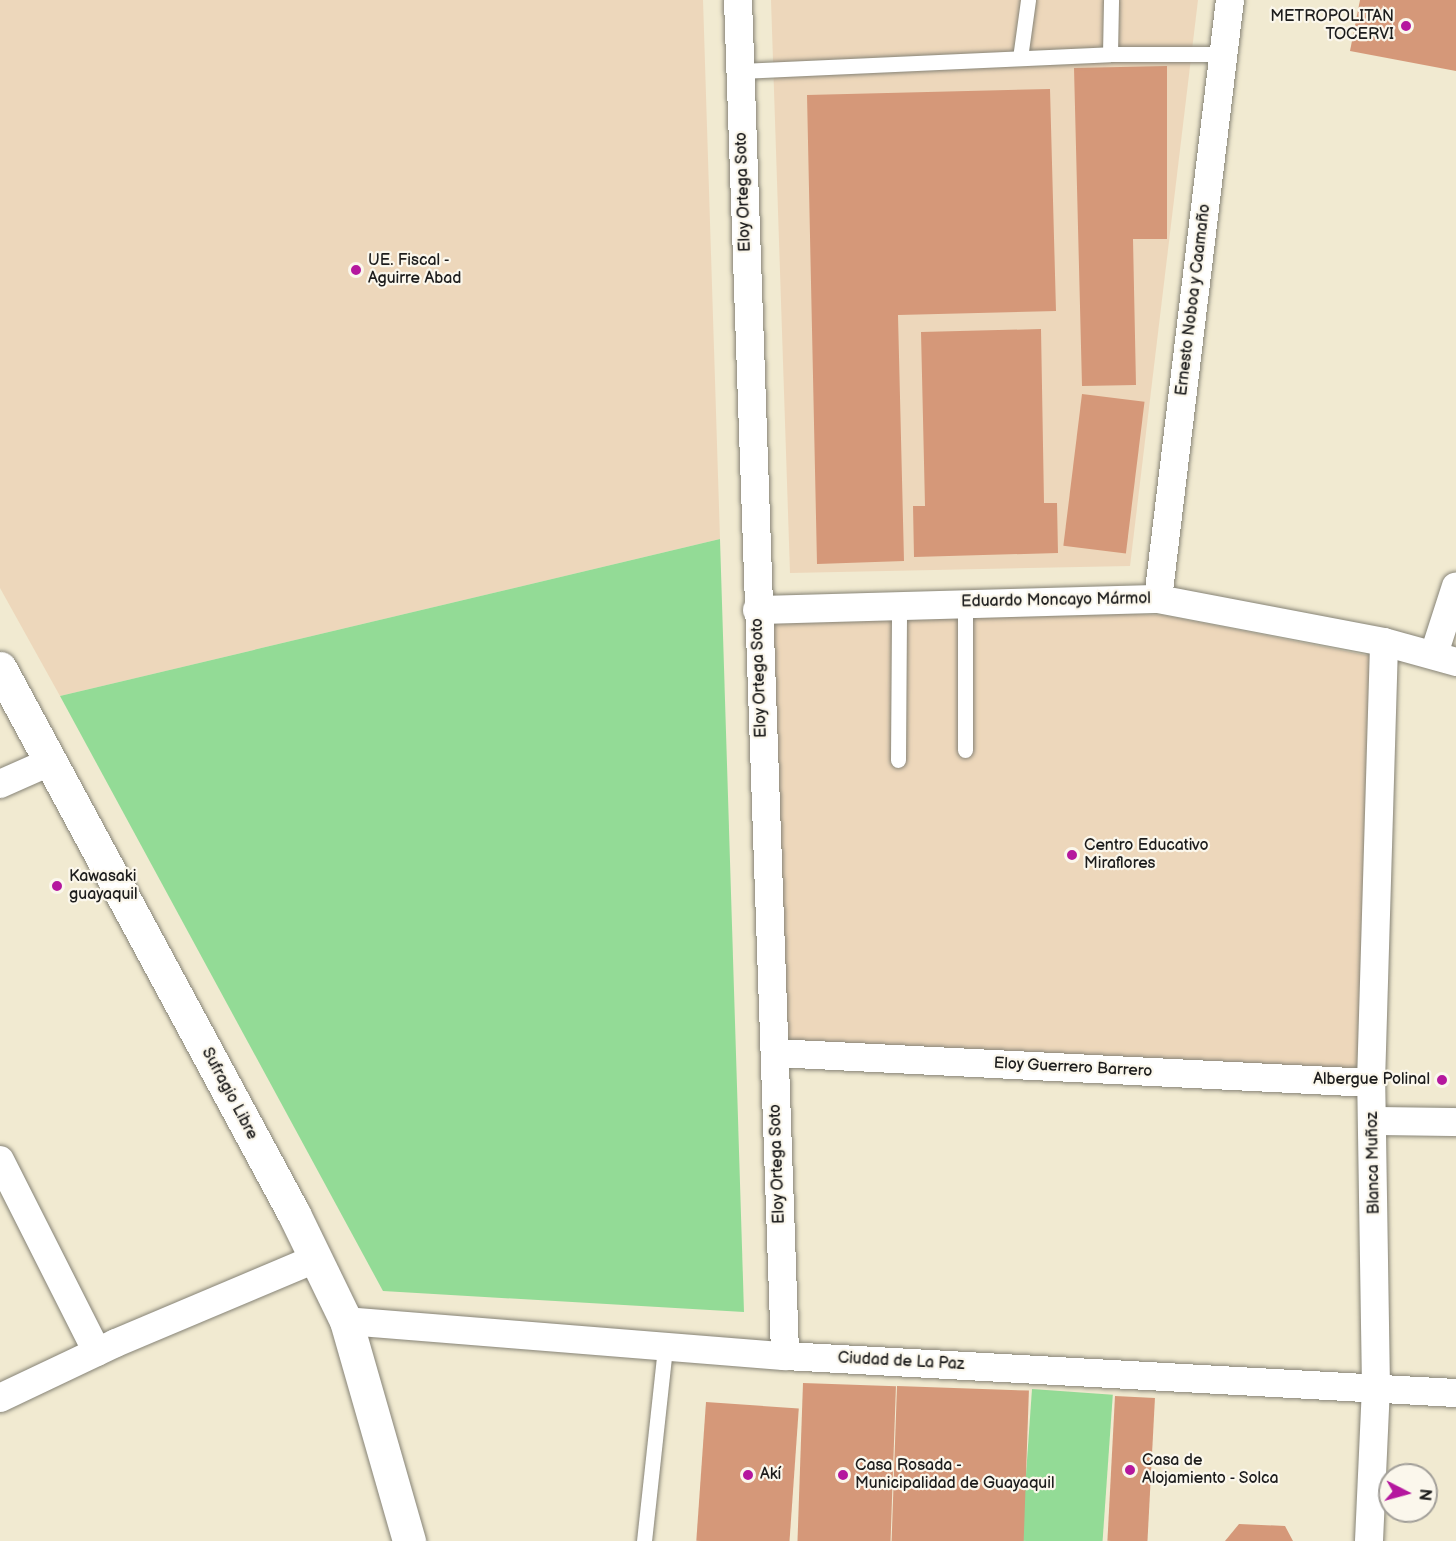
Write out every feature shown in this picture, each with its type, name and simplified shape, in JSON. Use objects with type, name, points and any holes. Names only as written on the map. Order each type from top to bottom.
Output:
[{"type":"street","name":"Eloy Ortega Soto","points":[[738,0],[757,610],[785,1356]]},
{"type":"street","name":"Ernesto Noboa y Caamaño","points":[[1158,599],[1230,0]]},
{"type":"street","points":[[1445,658],[1456,586]]},
{"type":"street","name":"Eduardo Moncayo Mármol","points":[[757,610],[1158,599],[1384,642],[1445,658]]},
{"type":"street","name":"Blanca Muñoz","points":[[1369,1541],[1376,1388],[1374,1121],[1371,1083],[1384,642]]},
{"type":"street","name":"Sufragio Libre","points":[[0,668],[52,761],[346,1322],[409,1541]]},
{"type":"street","points":[[0,784],[52,761]]},
{"type":"street","name":"Eloy Guerrero Barrero","points":[[775,1053],[1371,1083]]},
{"type":"street","points":[[1374,1121],[1456,1122]]},
{"type":"street","points":[[0,1160],[97,1352]]},
{"type":"street","points":[[0,1398],[97,1352],[315,1259]]},
{"type":"street","name":"Ciudad de La Paz","points":[[346,1322],[785,1356],[1456,1393]]},
{"type":"lane","points":[[1020,58],[1028,0]]},
{"type":"lane","points":[[1110,54],[1111,0]]},
{"type":"lane","points":[[740,71],[1110,54],[1223,54]]},
{"type":"lane","points":[[965,603],[965,750]]},
{"type":"lane","points":[[898,760],[899,605]]},
{"type":"lane","points":[[644,1541],[665,1347]]},
{"type":"shaded area","name":"UE. Fiscal - Aguirre Abad","points":[[0,0],[703,0],[720,539],[60,696],[0,588]]},
{"type":"shaded area","points":[[771,0],[1198,0],[1130,566],[790,573]]},
{"type":"shaded area","name":"Centro Educativo Miraflores","points":[[1112,613],[1162,615],[1381,658],[1369,1082],[776,1051],[760,622]]},
{"type":"green space","points":[[720,539],[744,1312],[383,1291],[60,696]]},
{"type":"green space","points":[[1032,1389],[1113,1395],[1103,1541],[1021,1541]]},
{"type":"building","name":"METROPOLITAN TOCERVI","points":[[1360,0],[1456,0],[1456,71],[1350,51]]},
{"type":"building","points":[[1167,66],[1167,239],[1133,239],[1136,385],[1082,386],[1074,68]]},
{"type":"building","points":[[1050,89],[1056,311],[898,315],[904,561],[817,564],[807,95]]},
{"type":"building","points":[[1041,329],[1044,503],[1057,503],[1058,553],[914,557],[913,506],[925,506],[921,332]]},
{"type":"building","points":[[1082,394],[1145,402],[1126,554],[1063,546]]},
{"type":"building","name":"Casa Rosada - Municipalidad de Guayaquil","points":[[803,1383],[896,1386],[891,1541],[797,1541]]},
{"type":"building","points":[[897,1386],[1029,1391],[1024,1541],[892,1541]]},
{"type":"building","name":"Casa de Alojamiento - Solca","points":[[1115,1396],[1155,1398],[1147,1541],[1107,1541]]},
{"type":"building","name":"Akí","points":[[706,1402],[799,1408],[790,1541],[696,1541]]},
{"type":"building","points":[[1239,1524],[1285,1526],[1293,1541],[1225,1541]]},
{"type":"place","name":"METROPOLITAN TOCERVI","points":[[1406,26]]},
{"type":"place","name":"UE. Fiscal - Aguirre Abad","points":[[356,270]]},
{"type":"place","name":"Centro Educativo Miraflores","points":[[1072,855]]},
{"type":"place","name":"Kawasaki guayaquil","points":[[57,886]]},
{"type":"place","name":"Albergue Polinal","points":[[1442,1080]]},
{"type":"place","name":"Casa de Alojamiento - Solca","points":[[1130,1470]]},
{"type":"place","name":"Akí","points":[[748,1475]]},
{"type":"place","name":"Casa Rosada - Municipalidad de Guayaquil","points":[[843,1475]]}]
